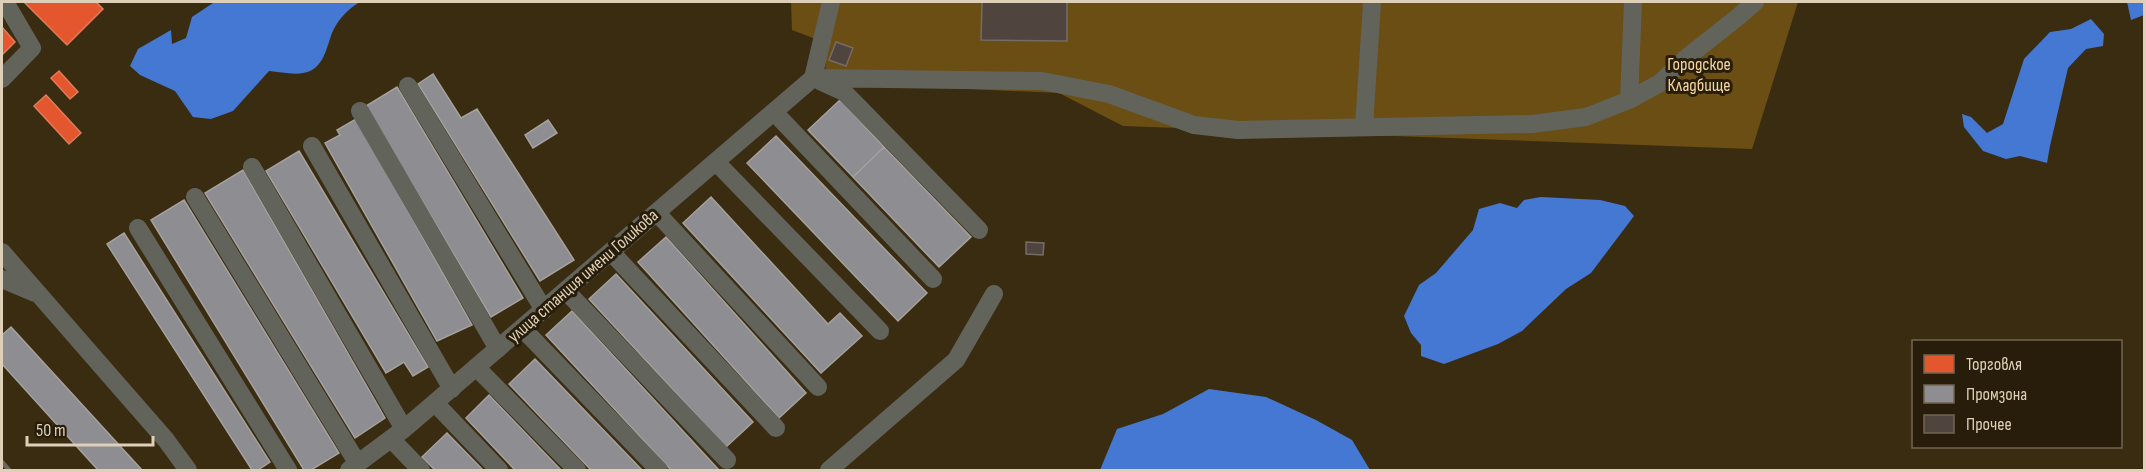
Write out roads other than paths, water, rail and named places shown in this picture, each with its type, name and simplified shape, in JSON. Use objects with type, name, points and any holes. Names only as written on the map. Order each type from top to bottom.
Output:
[{"type":"street","points":[[2,79],[32,48],[5,2]]},
{"type":"street","points":[[813,78],[831,2]]},
{"type":"street","points":[[1364,127],[1372,2]]},
{"type":"street","points":[[1629,100],[1633,2]]},
{"type":"street","points":[[813,78],[1042,81],[1109,94],[1194,125],[1238,129],[1532,124],[1586,117],[1629,100],[1660,83],[1686,58],[1755,2]]},
{"type":"street","points":[[813,78],[844,92],[979,230]]},
{"type":"street","name":"улица станция имени Голикова","points":[[354,467],[452,389],[813,78]]},
{"type":"street","points":[[408,86],[544,310]]},
{"type":"street","points":[[360,111],[498,349]]},
{"type":"street","points":[[774,112],[933,279]]},
{"type":"street","points":[[312,146],[452,389]]},
{"type":"street","points":[[716,162],[880,331]]},
{"type":"street","points":[[252,166],[398,434],[421,471]]},
{"type":"street","points":[[195,197],[354,467]]},
{"type":"street","points":[[657,213],[818,387]]},
{"type":"street","points":[[138,228],[288,471]]},
{"type":"street","points":[[2,252],[166,440],[188,471]]},
{"type":"street","points":[[611,252],[776,428]]},
{"type":"street","points":[[2,279],[39,295]]},
{"type":"street","points":[[566,291],[727,460]]},
{"type":"street","points":[[829,471],[956,360],[994,294]]},
{"type":"street","points":[[522,328],[659,471]]},
{"type":"street","points":[[476,368],[577,471]]},
{"type":"street","points":[[435,403],[499,471]]},
{"type":"water","points":[[360,2],[347,11],[337,23],[323,58],[316,67],[302,73],[269,71],[233,111],[211,119],[193,117],[175,91],[140,75],[130,66],[138,49],[171,30],[172,44],[186,38],[192,17],[213,3]]},
{"type":"water","points":[[2127,2],[2144,2],[2144,15],[2131,20]]},
{"type":"water","points":[[2091,19],[2104,34],[2103,46],[2086,49],[2068,68],[2047,163],[2020,156],[2006,159],[1983,151],[1964,127],[1962,114],[1971,117],[1987,133],[2003,124],[2024,59],[2050,32],[2071,29]]},
{"type":"water","points":[[1541,197],[1600,200],[1625,206],[1634,216],[1591,273],[1566,289],[1522,331],[1498,344],[1444,364],[1421,356],[1421,345],[1411,333],[1404,316],[1419,285],[1436,273],[1473,230],[1479,209],[1500,203],[1517,208],[1524,200]]},
{"type":"water","points":[[1209,389],[1266,397],[1316,420],[1352,440],[1370,470],[1100,470],[1117,429],[1163,414]]},
{"type":"railway","points":[[2,462],[9,470]]},
{"type":"park label","name":"Городское Кладбище","points":[[1699,74]]}]
